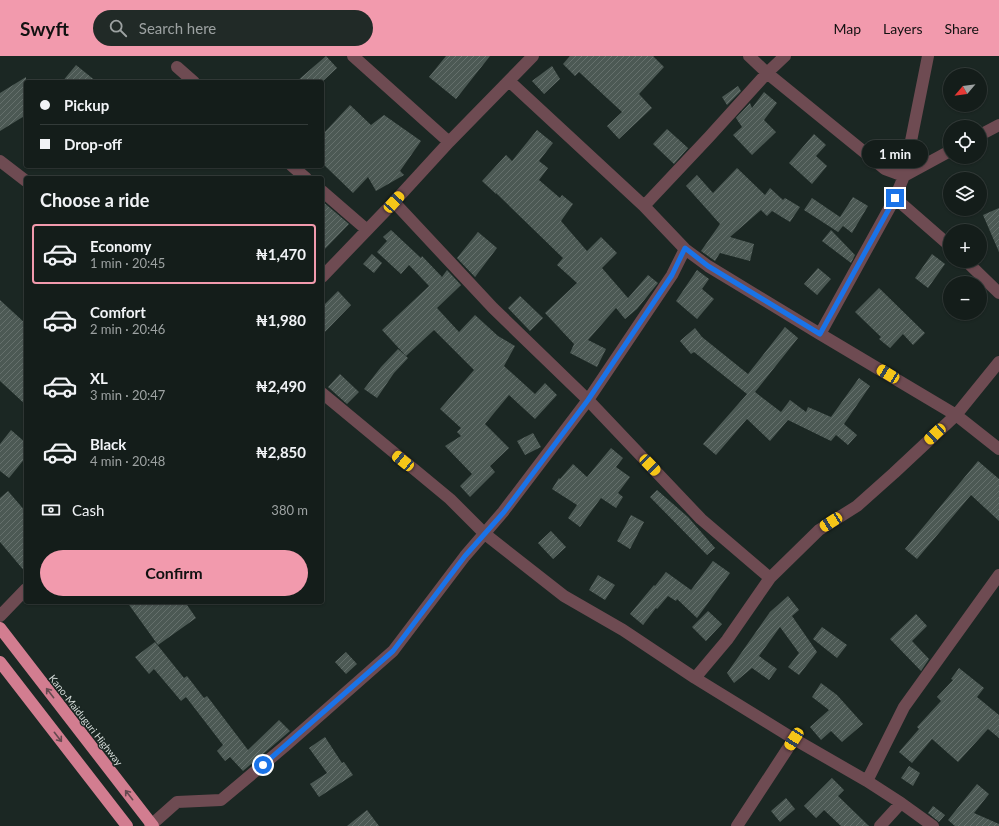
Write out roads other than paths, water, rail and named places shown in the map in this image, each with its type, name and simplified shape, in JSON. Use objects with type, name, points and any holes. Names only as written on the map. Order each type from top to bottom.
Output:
[{"type":"highway","name":"Kano-Maiduguri Highway","points":[[0,628],[152,825]]},
{"type":"highway","points":[[0,662],[127,826]]},
{"type":"street","points":[[353,56],[449,142]]},
{"type":"street","points":[[324,275],[449,142],[533,56]]},
{"type":"street","points":[[749,56],[768,74],[885,169],[904,176],[943,155]]},
{"type":"street","points":[[644,206],[785,56]]},
{"type":"street","points":[[820,334],[895,198],[904,176],[928,56]]},
{"type":"street","points":[[177,67],[192,80]]},
{"type":"street","points":[[509,80],[644,206],[685,248],[708,266],[956,415],[999,449]]},
{"type":"street","points":[[987,131],[999,125]]},
{"type":"street","points":[[0,161],[24,179]]},
{"type":"street","points":[[294,168],[304,176]]},
{"type":"street","points":[[324,193],[367,230]]},
{"type":"street","points":[[895,198],[943,240]]},
{"type":"street","points":[[394,202],[493,308],[588,400],[701,519],[770,578]]},
{"type":"street","points":[[152,825],[177,802],[221,800],[393,651],[465,556],[504,512],[588,400],[672,275],[685,248]]},
{"type":"street","points":[[973,268],[999,293]]},
{"type":"street","points":[[695,678],[727,640],[770,578],[819,530],[857,506],[956,415],[999,362]]},
{"type":"street","points":[[324,395],[450,499],[485,534],[564,596],[622,630],[695,678],[794,739],[867,781],[933,826]]},
{"type":"street","points":[[867,781],[904,707],[999,575]]},
{"type":"street","points":[[0,616],[24,591]]},
{"type":"street","points":[[737,826],[794,739]]},
{"type":"street","points":[[880,826],[901,803]]}]
